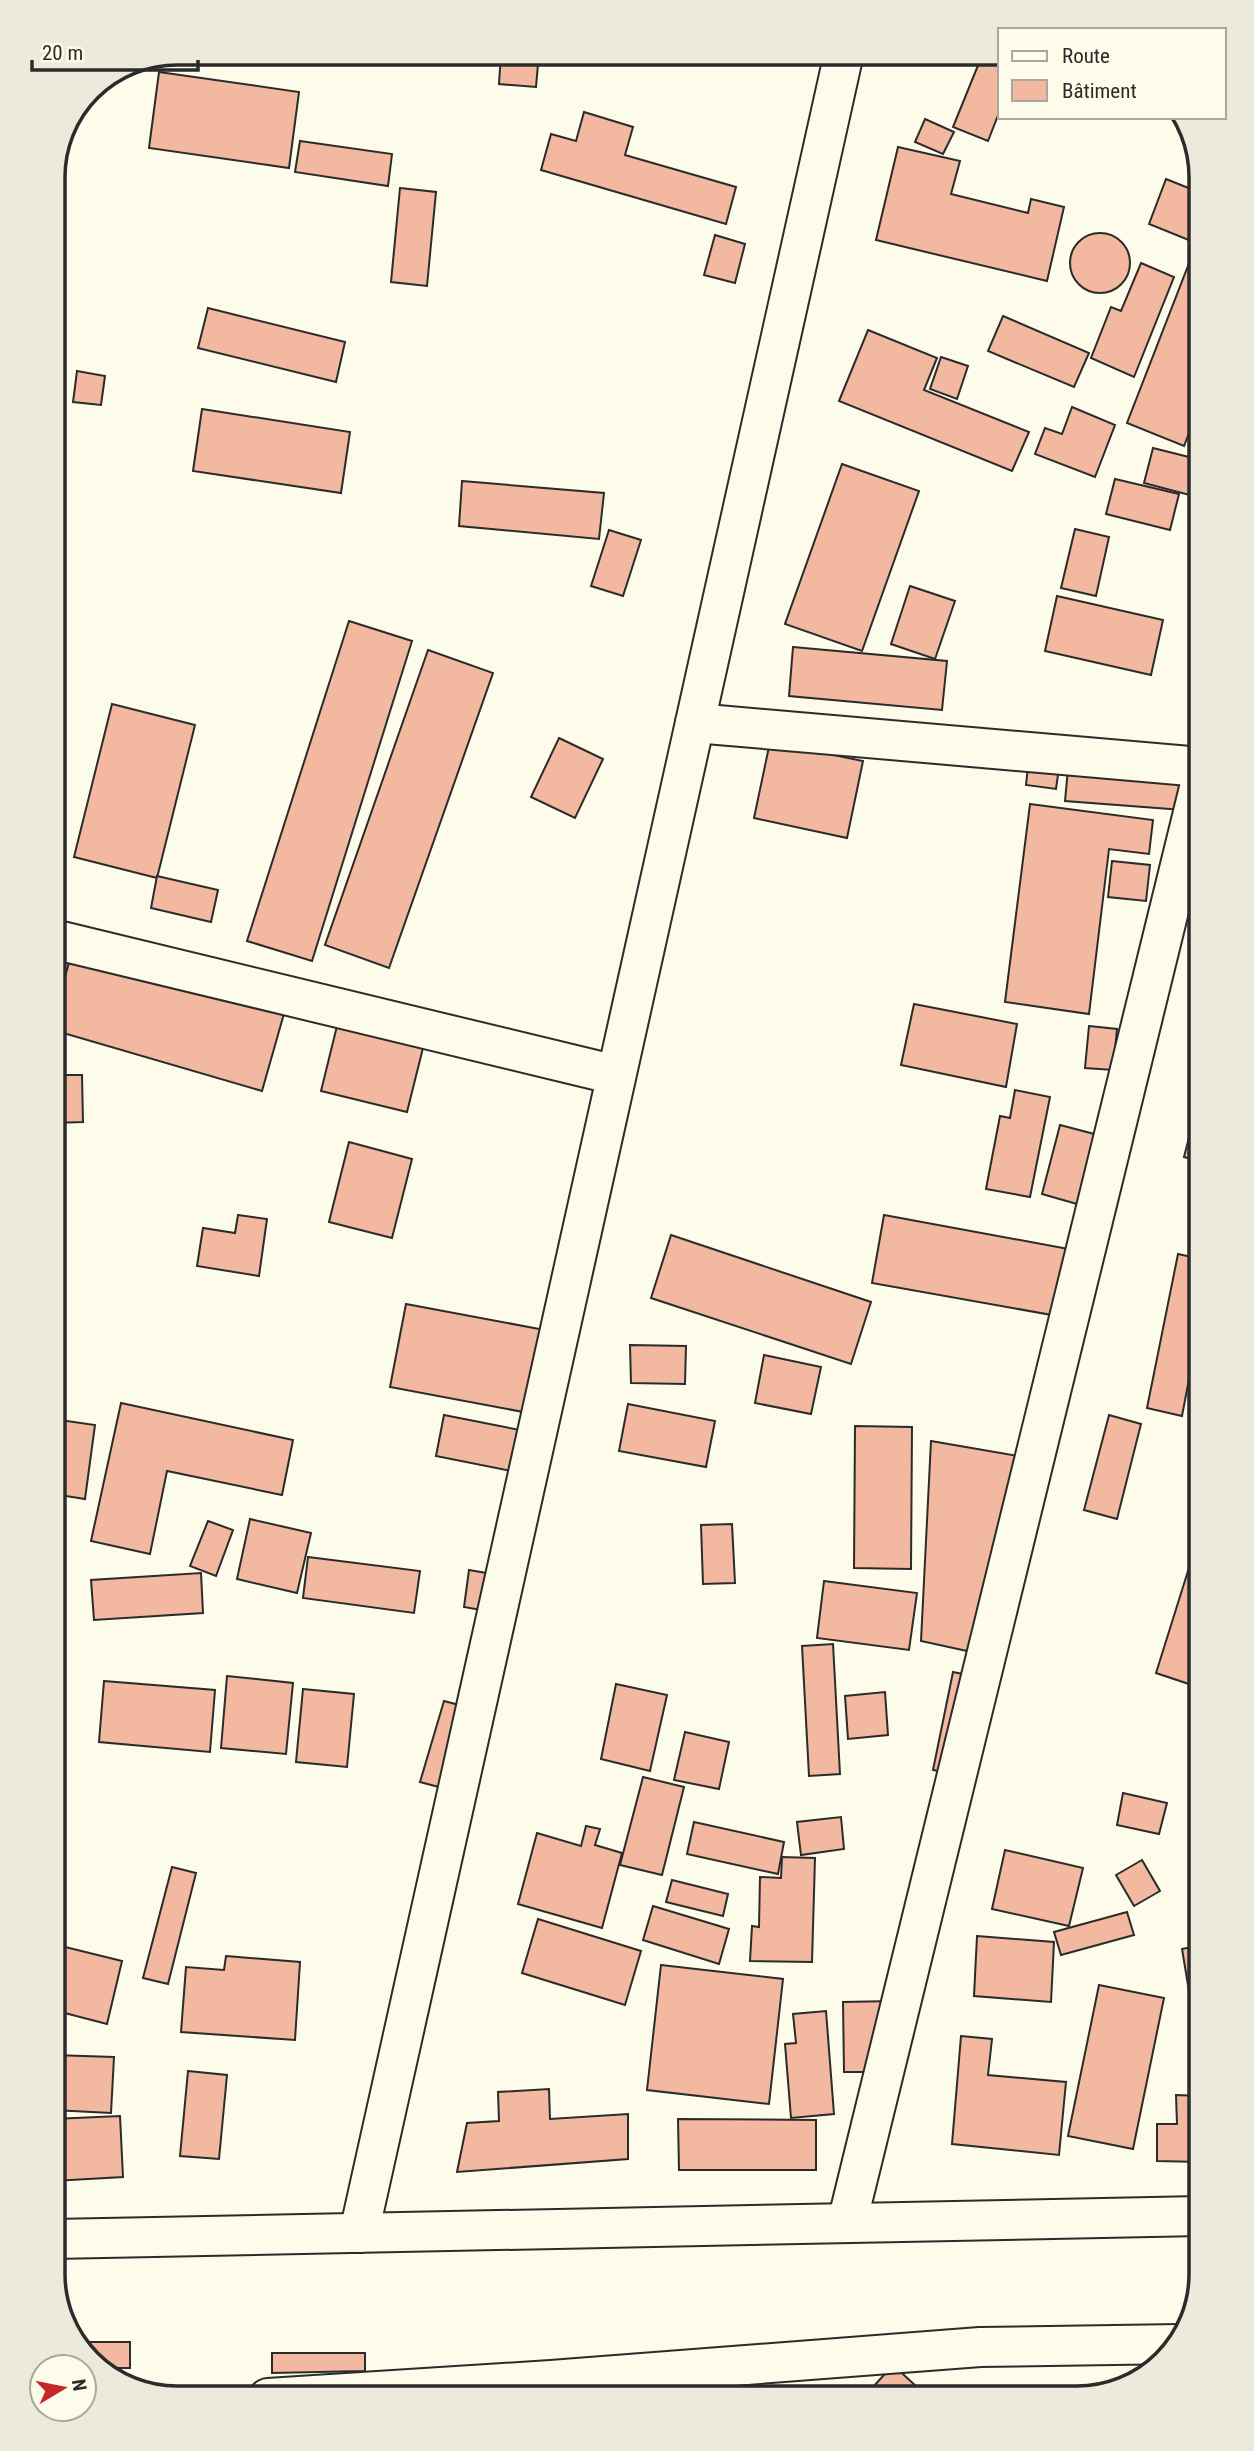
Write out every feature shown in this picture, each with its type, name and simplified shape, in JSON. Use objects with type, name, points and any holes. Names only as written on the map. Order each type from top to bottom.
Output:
[{"type":"street","points":[[359,2233],[841,65]]},
{"type":"street","points":[[695,723],[1189,766]]},
{"type":"street","points":[[847,2223],[1189,833]]},
{"type":"street","points":[[65,942],[616,1075]]},
{"type":"street","points":[[65,2239],[1189,2216]]},
{"type":"street","points":[[457,2386],[980,2347],[1164,2344]]},
{"type":"building","points":[[500,65],[538,65],[536,87],[499,84]]},
{"type":"building","points":[[978,65],[998,65],[998,115],[988,141],[953,127]]},
{"type":"building","points":[[159,72],[299,92],[289,168],[149,148]]},
{"type":"building","points":[[584,112],[633,127],[625,155],[736,187],[726,224],[541,170],[551,134],[576,141]]},
{"type":"building","points":[[925,119],[954,132],[943,154],[915,142]]},
{"type":"building","points":[[300,141],[392,154],[388,186],[295,172]]},
{"type":"building","points":[[898,147],[960,161],[951,194],[1028,213],[1031,199],[1064,207],[1047,281],[876,240]]},
{"type":"building","points":[[1166,179],[1189,188],[1189,240],[1149,224]]},
{"type":"building","points":[[400,188],[436,192],[427,286],[391,282]]},
{"type":"building","points":[[1100,233],[1121,242],[1130,263],[1121,284],[1100,293],[1079,284],[1070,263],[1079,242]]},
{"type":"building","points":[[715,235],[745,244],[735,283],[704,275]]},
{"type":"building","points":[[1141,263],[1174,277],[1134,377],[1091,358],[1111,307],[1121,311]]},
{"type":"building","points":[[1189,263],[1189,433],[1184,446],[1127,423]]},
{"type":"building","points":[[208,308],[345,342],[336,382],[198,348]]},
{"type":"building","points":[[1003,316],[1089,353],[1074,387],[988,351]]},
{"type":"building","points":[[868,330],[937,358],[924,390],[1029,432],[1012,471],[839,401]]},
{"type":"building","points":[[941,357],[968,366],[957,399],[930,389]]},
{"type":"building","points":[[77,371],[105,376],[101,405],[73,402]]},
{"type":"building","points":[[1072,407],[1115,425],[1095,477],[1035,454],[1045,428],[1062,434]]},
{"type":"building","points":[[202,409],[350,432],[341,493],[193,471]]},
{"type":"building","points":[[1153,448],[1189,457],[1189,495],[1144,483]]},
{"type":"building","points":[[842,464],[919,491],[862,651],[785,624]]},
{"type":"building","points":[[1115,479],[1179,494],[1170,530],[1106,514]]},
{"type":"building","points":[[462,481],[604,493],[599,539],[459,526]]},
{"type":"building","points":[[1075,529],[1109,537],[1096,596],[1061,588]]},
{"type":"building","points":[[609,530],[641,540],[623,596],[591,586]]},
{"type":"building","points":[[910,586],[955,601],[935,659],[891,644]]},
{"type":"building","points":[[1057,596],[1163,620],[1151,675],[1045,651]]},
{"type":"building","points":[[349,621],[412,641],[312,961],[247,941]]},
{"type":"building","points":[[793,647],[947,661],[942,710],[789,696]]},
{"type":"building","points":[[428,650],[493,673],[389,968],[325,945]]},
{"type":"building","points":[[112,704],[195,725],[157,878],[74,857]]},
{"type":"building","points":[[559,738],[603,759],[575,818],[531,797]]},
{"type":"building","points":[[770,742],[863,761],[847,838],[754,818]]},
{"type":"building","points":[[1029,757],[1060,761],[1056,789],[1026,785]]},
{"type":"building","points":[[1069,758],[1189,769],[1189,810],[1065,801]]},
{"type":"building","points":[[1030,804],[1153,820],[1149,854],[1109,849],[1089,1014],[1005,1002]]},
{"type":"building","points":[[1112,861],[1150,865],[1146,901],[1108,897]]},
{"type":"building","points":[[157,876],[218,890],[211,922],[151,908]]},
{"type":"building","points":[[72,952],[287,1003],[262,1091],[65,1034],[65,977]]},
{"type":"building","points":[[914,1004],[1017,1024],[1006,1087],[901,1065]]},
{"type":"building","points":[[337,1026],[423,1048],[407,1112],[321,1091]]},
{"type":"building","points":[[1089,1026],[1117,1029],[1113,1070],[1085,1068]]},
{"type":"building","points":[[65,1075],[82,1075],[83,1122],[65,1123]]},
{"type":"building","points":[[1015,1090],[1050,1097],[1030,1197],[986,1189],[1000,1116],[1010,1118]]},
{"type":"building","points":[[1060,1125],[1102,1136],[1084,1206],[1042,1194]]},
{"type":"building","points":[[1189,1137],[1189,1158],[1184,1157]]},
{"type":"building","points":[[349,1142],[412,1159],[392,1238],[329,1222]]},
{"type":"building","points":[[238,1215],[267,1219],[259,1276],[197,1266],[203,1228],[235,1233]]},
{"type":"building","points":[[884,1215],[1074,1250],[1063,1317],[872,1283]]},
{"type":"building","points":[[671,1235],[871,1302],[851,1364],[651,1298]]},
{"type":"building","points":[[1178,1254],[1189,1256],[1189,1379],[1182,1416],[1147,1408]]},
{"type":"building","points":[[406,1304],[550,1331],[534,1414],[390,1387]]},
{"type":"building","points":[[630,1345],[686,1346],[685,1384],[631,1383]]},
{"type":"building","points":[[764,1355],[821,1367],[811,1414],[755,1403]]},
{"type":"building","points":[[121,1403],[293,1440],[282,1495],[167,1471],[150,1554],[91,1541]]},
{"type":"building","points":[[628,1404],[715,1421],[706,1467],[619,1451]]},
{"type":"building","points":[[444,1415],[535,1433],[526,1474],[436,1456]]},
{"type":"building","points":[[1109,1415],[1141,1424],[1117,1519],[1084,1510]]},
{"type":"building","points":[[65,1421],[95,1425],[85,1499],[65,1496]]},
{"type":"building","points":[[855,1426],[912,1427],[911,1569],[854,1568]]},
{"type":"building","points":[[931,1441],[1029,1458],[990,1656],[921,1641]]},
{"type":"building","points":[[250,1519],[311,1533],[297,1593],[237,1579]]},
{"type":"building","points":[[208,1521],[233,1530],[216,1576],[190,1566]]},
{"type":"building","points":[[732,1524],[735,1583],[703,1584],[701,1525]]},
{"type":"building","points":[[308,1557],[420,1571],[414,1613],[303,1598]]},
{"type":"building","points":[[1189,1568],[1189,1684],[1156,1673]]},
{"type":"building","points":[[469,1570],[515,1578],[509,1615],[464,1607]]},
{"type":"building","points":[[201,1573],[203,1613],[94,1620],[91,1580]]},
{"type":"building","points":[[824,1581],[917,1593],[909,1650],[817,1638]]},
{"type":"building","points":[[833,1644],[840,1774],[809,1776],[802,1646]]},
{"type":"building","points":[[953,1672],[987,1679],[967,1777],[933,1770]]},
{"type":"building","points":[[227,1676],[293,1683],[286,1754],[221,1748]]},
{"type":"building","points":[[104,1681],[215,1690],[210,1752],[99,1742]]},
{"type":"building","points":[[616,1684],[667,1695],[650,1771],[601,1759]]},
{"type":"building","points":[[303,1689],[354,1694],[347,1767],[296,1762]]},
{"type":"building","points":[[885,1692],[888,1735],[848,1739],[845,1696]]},
{"type":"building","points":[[444,1701],[478,1710],[454,1791],[420,1782]]},
{"type":"building","points":[[685,1732],[729,1742],[719,1789],[674,1780]]},
{"type":"building","points":[[643,1777],[684,1787],[662,1875],[620,1865]]},
{"type":"building","points":[[1123,1793],[1167,1803],[1159,1834],[1117,1825]]},
{"type":"building","points":[[841,1817],[844,1849],[801,1855],[797,1822]]},
{"type":"building","points":[[694,1822],[784,1842],[778,1874],[687,1854]]},
{"type":"building","points":[[586,1826],[600,1829],[595,1845],[622,1853],[602,1928],[518,1904],[537,1833],[581,1846]]},
{"type":"building","points":[[1005,1850],[1083,1868],[1069,1926],[992,1909]]},
{"type":"building","points":[[782,1857],[815,1858],[812,1962],[750,1961],[752,1926],[759,1927],[760,1877],[781,1878]]},
{"type":"building","points":[[1142,1860],[1160,1891],[1134,1906],[1116,1875]]},
{"type":"building","points":[[172,1867],[196,1873],[168,1984],[143,1978]]},
{"type":"building","points":[[672,1880],[728,1894],[723,1916],[666,1902]]},
{"type":"building","points":[[653,1906],[729,1929],[719,1964],[643,1940]]},
{"type":"building","points":[[1127,1912],[1134,1935],[1061,1955],[1054,1932]]},
{"type":"building","points":[[538,1919],[641,1951],[625,2005],[522,1973]]},
{"type":"building","points":[[977,1936],[1054,1942],[1051,2002],[974,1996]]},
{"type":"building","points":[[65,1947],[122,1961],[107,2024],[65,2013]]},
{"type":"building","points":[[1189,1948],[1189,1991],[1182,1949]]},
{"type":"building","points":[[226,1956],[300,1962],[295,2040],[181,2032],[186,1967],[224,1970]]},
{"type":"building","points":[[661,1965],[783,1979],[769,2104],[647,2090]]},
{"type":"building","points":[[1099,1985],[1164,1998],[1133,2149],[1068,2136]]},
{"type":"building","points":[[894,2001],[895,2072],[844,2072],[843,2002]]},
{"type":"building","points":[[826,2011],[834,2114],[791,2118],[785,2044],[796,2043],[793,2014]]},
{"type":"building","points":[[961,2036],[992,2039],[988,2075],[1066,2082],[1059,2155],[952,2144]]},
{"type":"building","points":[[65,2055],[114,2057],[111,2113],[65,2111]]},
{"type":"building","points":[[188,2071],[227,2075],[219,2159],[180,2156]]},
{"type":"building","points":[[549,2089],[550,2119],[628,2114],[628,2159],[457,2172],[467,2123],[499,2121],[498,2092]]},
{"type":"building","points":[[1176,2095],[1189,2096],[1189,2162],[1157,2161],[1157,2124],[1177,2124]]},
{"type":"building","points":[[120,2116],[123,2177],[65,2180],[65,2118]]},
{"type":"building","points":[[678,2119],[816,2120],[816,2170],[679,2170]]},
{"type":"building","points":[[88,2342],[130,2342],[130,2368],[116,2368]]},
{"type":"building","points":[[272,2353],[365,2353],[365,2371],[272,2373]]},
{"type":"building","points":[[893,2365],[916,2386],[874,2386]]}]
